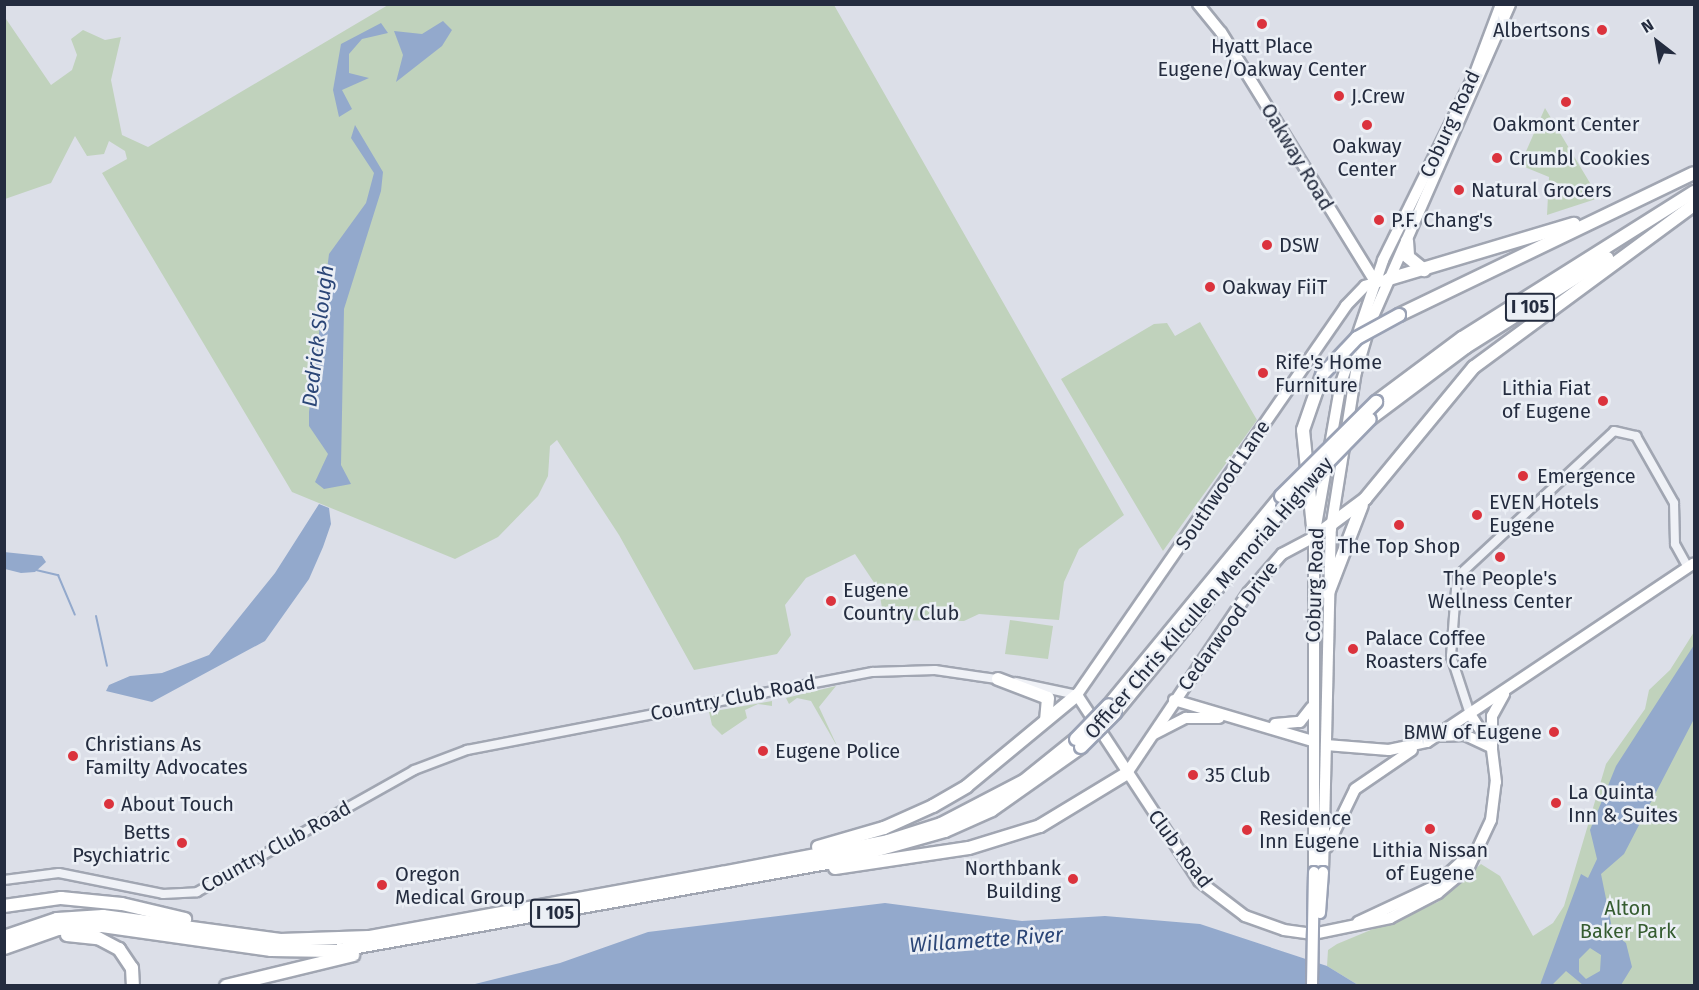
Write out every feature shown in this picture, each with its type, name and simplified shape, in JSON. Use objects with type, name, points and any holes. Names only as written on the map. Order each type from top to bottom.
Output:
[{"type":"highway","points":[[1356,512],[1314,537],[1303,430],[1322,375],[1357,338],[1399,315],[1695,173]]},
{"type":"highway","name":"Officer Chris Kilcullen Memorial Highway","points":[[4,948],[58,929],[102,926],[271,950],[335,951],[397,942],[849,858],[945,831],[1029,788],[1079,743],[1112,709],[1282,502],[1376,402],[1462,338],[1695,192]]},
{"type":"highway","points":[[1328,593],[1356,512],[1474,367],[1695,204]]},
{"type":"highway","name":"Officer Chris Kilcullen Memorial Highway","points":[[1282,502],[1370,419],[1466,347],[1695,204]]},
{"type":"highway","points":[[1389,279],[1612,212]]},
{"type":"highway","points":[[1407,241],[1408,257],[1424,270]]},
{"type":"highway","points":[[998,679],[1048,698],[1051,710],[1044,723]]},
{"type":"highway","points":[[722,873],[910,818],[967,786],[1077,695]]},
{"type":"highway","name":"Officer Chris Kilcullen Memorial Highway","points":[[4,938],[57,920],[103,916],[317,941],[369,937],[722,873],[888,840],[941,824],[1024,780],[1079,743]]},
{"type":"highway","points":[[703,885],[969,848],[1040,826],[1126,773]]},
{"type":"highway","points":[[4,906],[62,898],[123,904],[244,933]]},
{"type":"highway","points":[[24,940],[80,935],[109,942],[129,961],[133,986]]},
{"type":"highway","points":[[226,986],[397,942]]},
{"type":"main road","name":"Oakway Road","points":[[1198,4],[1221,32],[1374,281]]},
{"type":"main road","name":"Coburg Road","points":[[1319,986],[1318,872],[1311,708],[1314,537],[1341,383],[1374,281],[1478,78],[1501,4]]},
{"type":"main road","name":"Coburg Road","points":[[1312,986],[1318,872],[1324,857],[1330,529],[1356,372],[1389,279],[1510,4]]},
{"type":"main road","points":[[1374,281],[1389,279]]},
{"type":"main road","name":"Southwood Lane","points":[[1077,695],[1346,306],[1374,281]]},
{"type":"main road","name":"Cedarwood Drive","points":[[1174,700],[1272,564],[1314,537]]},
{"type":"main road","points":[[1324,857],[1348,799],[1366,778],[1437,736],[1691,565]]},
{"type":"main road","name":"Club Road","points":[[1126,773],[1199,881],[1245,916],[1277,927],[1328,933],[1390,918],[1452,883],[1479,847],[1494,807],[1492,716],[1508,688]]},
{"type":"main road","points":[[1077,695],[1126,773],[1174,700],[1312,741]]},
{"type":"main road","points":[[1260,724],[1300,722],[1311,708]]},
{"type":"main road","points":[[1470,714],[1492,747]]},
{"type":"main road","points":[[1152,735],[1186,718],[1233,719]]},
{"type":"main road","points":[[1437,736],[1465,735],[1492,747]]},
{"type":"main road","points":[[1312,763],[1326,745],[1414,748]]},
{"type":"street","points":[[1470,714],[1451,656],[1457,577],[1614,431],[1636,436],[1674,503],[1675,544],[1691,565]]},
{"type":"street","name":"Country Club Road","points":[[4,880],[48,873],[103,880],[163,894],[201,891],[414,770],[467,750],[873,672],[935,670],[998,679],[1077,695]]},
{"type":"green space","name":"Eugene Country Club","points":[[388,5],[834,5],[1124,515],[1079,549],[1064,582],[1059,620],[979,614],[964,621],[884,620],[879,590],[855,554],[806,578],[785,605],[791,635],[777,654],[694,670],[619,535],[557,440],[550,446],[548,476],[538,496],[498,537],[455,559],[292,492],[102,173],[127,159],[125,151],[109,141],[104,154],[87,156],[75,136],[51,183],[5,199],[4,16],[51,85],[72,70],[77,55],[71,39],[83,30],[105,40],[121,37],[111,80],[122,135],[148,147]]},
{"type":"green space","points":[[1545,108],[1599,198],[1547,215],[1549,177],[1520,165]]},
{"type":"green space","points":[[1200,322],[1257,420],[1163,551],[1061,379],[1154,324],[1167,323],[1175,336]]},
{"type":"green space","points":[[1010,620],[1053,626],[1048,659],[1005,654]]},
{"type":"green space","name":"Alton Baker Park","points":[[1694,632],[1694,985],[1358,985],[1327,966],[1328,950],[1337,944],[1438,902],[1481,864],[1500,876],[1533,936],[1553,923],[1564,906],[1606,764],[1645,709],[1649,690],[1670,670]]},
{"type":"green space","points":[[836,686],[819,707],[838,748],[811,701],[797,698],[789,704],[786,698]]},
{"type":"green space","points":[[772,701],[772,706],[758,704],[745,710],[747,718],[722,735],[712,725],[709,712]]},
{"type":"water","points":[[443,21],[452,30],[442,46],[396,82],[403,55],[394,31],[422,34]]},
{"type":"water","points":[[381,23],[388,33],[362,39],[349,54],[349,73],[369,78],[342,90],[352,109],[339,117],[333,90],[341,44]]},
{"type":"water","points":[[355,125],[383,172],[381,191],[344,309],[341,465],[351,484],[324,489],[315,482],[328,454],[309,426],[309,412],[329,254],[366,203],[374,173],[351,138]]},
{"type":"water","points":[[319,504],[329,508],[331,524],[323,547],[309,579],[265,641],[152,702],[106,691],[109,685],[130,676],[162,673],[209,655],[275,573]]},
{"type":"water","points":[[4,552],[42,556],[46,562],[35,572],[21,573],[5,569]]},
{"type":"water","points":[[1694,645],[1694,719],[1624,854],[1601,874],[1613,933],[1626,943],[1632,967],[1621,985],[1583,985],[1566,971],[1552,985],[1540,985],[1581,874],[1588,878],[1597,859],[1590,830],[1616,766]],"holes":[[[1590,948],[1601,955],[1600,971],[1586,979],[1579,972],[1579,959]]]},
{"type":"water","name":"Willamette River","points":[[885,903],[1022,921],[1105,916],[1200,924],[1327,966],[1358,985],[467,986],[560,963],[648,932]]},
{"type":"waterway","name":"Dedrick Slough","points":[[36,570],[58,575],[75,615]]},
{"type":"waterway","name":"Dedrick Slough","points":[[96,616],[107,666]]},
{"type":"place","name":"Hyatt Place Eugene/Oakway Center","points":[[1262,24]]},
{"type":"place","name":"Albertsons","points":[[1602,30]]},
{"type":"place","name":"J.Crew","points":[[1339,96]]},
{"type":"place","name":"Oakmont Center","points":[[1566,102]]},
{"type":"place","name":"Oakway Center","points":[[1367,125]]},
{"type":"place","name":"Crumbl Cookies","points":[[1497,158]]},
{"type":"place","name":"Natural Grocers","points":[[1459,190]]},
{"type":"place","name":"P.F. Chang's","points":[[1379,220]]},
{"type":"place","name":"DSW","points":[[1267,245]]},
{"type":"place","name":"Oakway FiiT","points":[[1210,287]]},
{"type":"place","name":"Rife's Home Furniture","points":[[1263,373]]},
{"type":"place","name":"Lithia Fiat of Eugene","points":[[1603,401]]},
{"type":"place","name":"Emergence","points":[[1523,476]]},
{"type":"place","name":"EVEN Hotels Eugene","points":[[1477,515]]},
{"type":"place","name":"The Top Shop","points":[[1399,525]]},
{"type":"place","name":"The People's Wellness Center","points":[[1500,557]]},
{"type":"place","name":"Eugene Country Club","points":[[831,601]]},
{"type":"place","name":"Palace Coffee Roasters Cafe","points":[[1353,649]]},
{"type":"place","name":"BMW of Eugene","points":[[1554,732]]},
{"type":"place","name":"Eugene Police","points":[[763,751]]},
{"type":"place","name":"Christians As Familty Advocates","points":[[73,756]]},
{"type":"place","name":"35 Club","points":[[1193,775]]},
{"type":"place","name":"La Quinta Inn & Suites","points":[[1556,803]]},
{"type":"place","name":"About Touch","points":[[109,804]]},
{"type":"place","name":"Lithia Nissan of Eugene","points":[[1430,829]]},
{"type":"place","name":"Residence Inn Eugene","points":[[1247,830]]},
{"type":"place","name":"Betts Psychiatric","points":[[182,843]]},
{"type":"place","name":"Northbank Building","points":[[1073,879]]},
{"type":"place","name":"Oregon Medical Group","points":[[382,885]]}]
